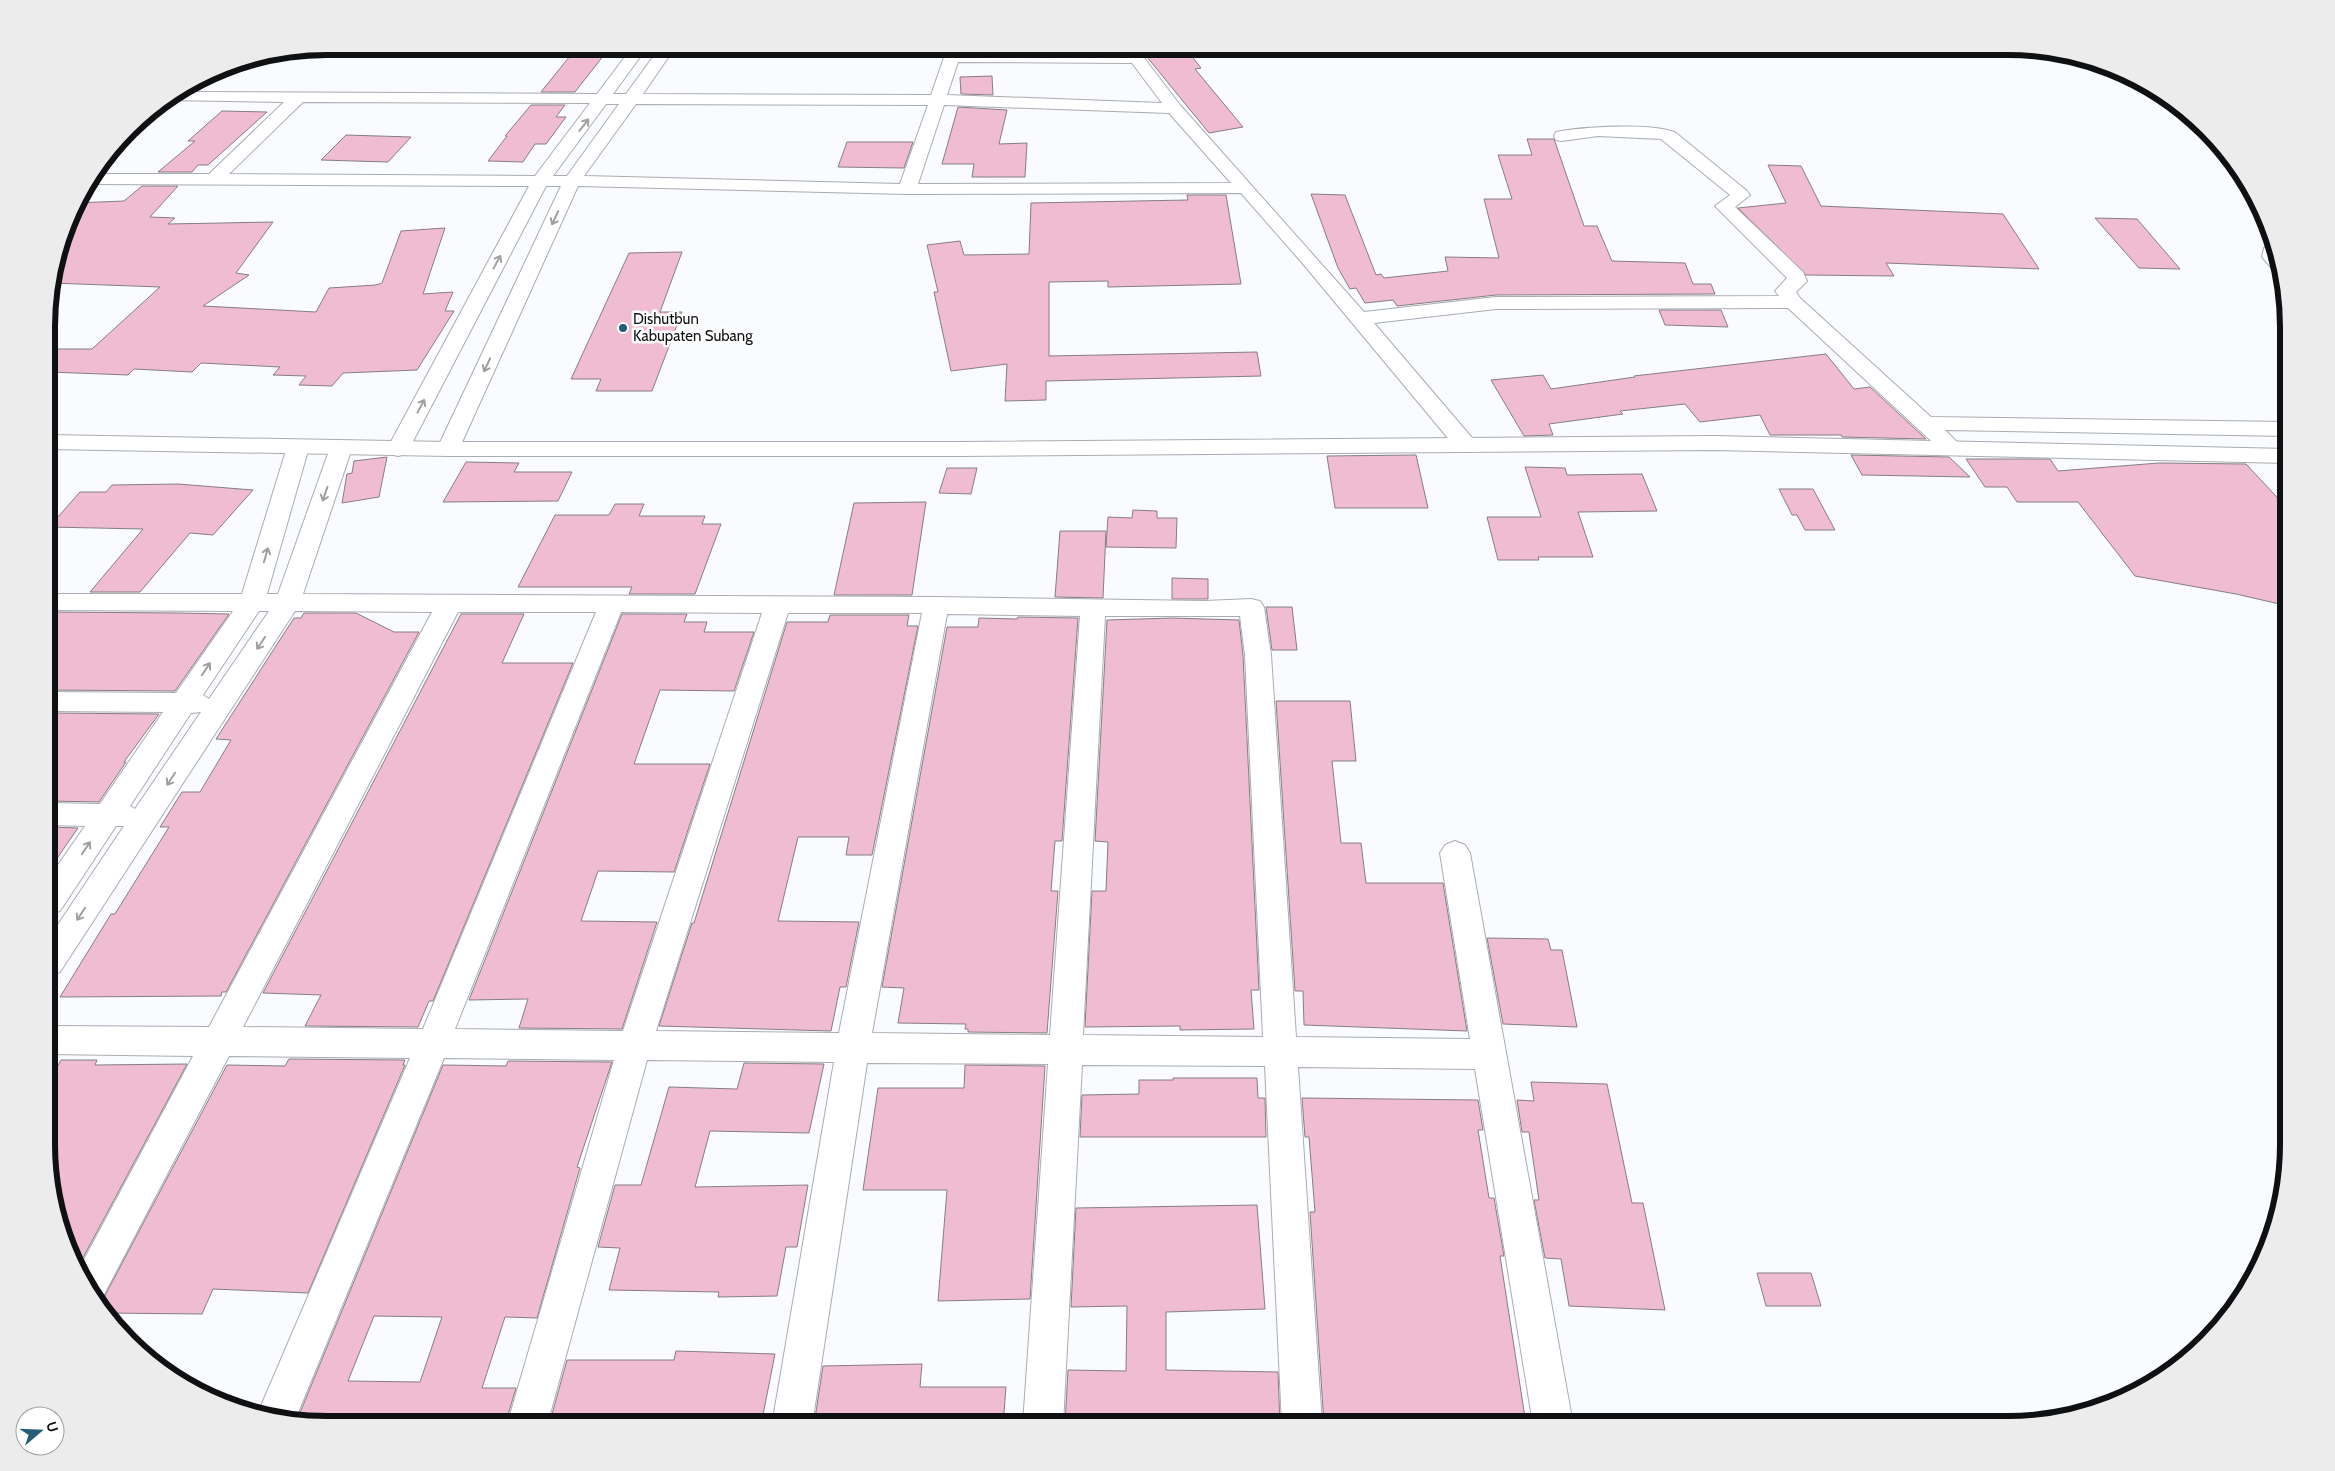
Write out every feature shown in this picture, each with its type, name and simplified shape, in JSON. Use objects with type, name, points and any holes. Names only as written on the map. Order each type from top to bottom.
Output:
[{"type":"street","points":[[398,449],[540,181],[635,55]]},
{"type":"street","points":[[448,449],[572,181],[663,55]]},
{"type":"street","points":[[907,189],[953,55]]},
{"type":"street","points":[[1134,55],[1174,108],[1361,318],[1465,444]]},
{"type":"street","points":[[182,97],[938,100],[1174,108]]},
{"type":"street","points":[[213,180],[299,97]]},
{"type":"street","points":[[1562,136],[1598,131],[1665,134],[1741,196],[1724,206],[1796,276],[1797,281],[1785,291],[1793,302],[1951,447]]},
{"type":"street","points":[[99,179],[572,181],[907,189],[1245,188]]},
{"type":"street","points":[[1361,318],[1496,303],[1793,302]]},
{"type":"street","points":[[1925,423],[2280,429]]},
{"type":"street","points":[[55,442],[398,449],[961,449],[1715,443],[2280,456]]},
{"type":"street","points":[[55,893],[252,602],[298,447]]},
{"type":"street","points":[[55,946],[148,815],[288,602],[340,448]]},
{"type":"street","points":[[55,602],[450,602],[936,605],[1205,609],[1251,607],[1258,655],[1279,1052],[1302,1416]]},
{"type":"street","points":[[92,1282],[450,602]]},
{"type":"street","points":[[279,1412],[433,1044],[612,603]]},
{"type":"street","points":[[530,1416],[635,1046],[778,604]]},
{"type":"street","points":[[793,1416],[853,1048],[936,605]]},
{"type":"street","points":[[1044,1416],[1093,607]]},
{"type":"street","points":[[55,701],[220,704]]},
{"type":"street","points":[[55,814],[148,815]]},
{"type":"street","points":[[1455,853],[1553,1416]]},
{"type":"street","points":[[55,1040],[1490,1054]]},
{"type":"building","points":[[571,55],[604,55],[575,92],[541,92]]},
{"type":"building","points":[[1145,55],[1191,55],[1201,68],[1195,69],[1243,127],[1209,133]]},
{"type":"building","points":[[992,76],[993,95],[961,94],[960,77]]},
{"type":"building","points":[[531,105],[565,105],[556,117],[566,117],[546,144],[535,144],[523,162],[488,161],[507,136],[505,136]]},
{"type":"building","points":[[958,107],[1007,110],[999,144],[1027,143],[1025,177],[972,177],[974,164],[942,164]]},
{"type":"building","points":[[222,111],[267,112],[208,165],[198,165],[192,172],[158,172],[195,141],[188,141]]},
{"type":"building","points":[[346,135],[411,137],[388,162],[321,160]]},
{"type":"building","points":[[1527,139],[1554,139],[1584,226],[1597,226],[1612,261],[1685,263],[1693,284],[1711,284],[1715,294],[1496,295],[1397,306],[1393,300],[1365,303],[1356,288],[1350,289],[1338,268],[1311,194],[1345,195],[1376,275],[1381,274],[1384,278],[1448,271],[1445,257],[1499,258],[1484,199],[1512,199],[1498,155],[1532,155]]},
{"type":"building","points":[[847,142],[913,142],[904,168],[838,167]]},
{"type":"building","points":[[1768,165],[1801,166],[1821,206],[2003,214],[2039,269],[1886,263],[1894,276],[1806,275],[1738,208],[1786,203]]},
{"type":"building","points":[[142,186],[178,186],[150,217],[175,218],[168,224],[273,222],[236,273],[249,275],[203,306],[316,312],[329,288],[382,283],[401,231],[445,228],[423,294],[453,292],[445,311],[454,311],[417,370],[343,373],[332,386],[299,385],[306,376],[273,375],[280,367],[201,363],[192,372],[134,369],[128,375],[55,372],[55,349],[92,349],[160,287],[58,283],[69,240],[85,203],[124,201]]},
{"type":"building","points":[[1187,195],[1226,195],[1241,284],[1108,287],[1108,281],[1049,282],[1049,356],[1257,352],[1261,376],[1046,381],[1046,400],[1005,401],[1007,364],[951,371],[934,292],[938,292],[927,245],[960,241],[964,255],[1029,254],[1031,203],[1188,200]]},
{"type":"building","points":[[2095,218],[2137,219],[2180,269],[2139,268]]},
{"type":"building","points":[[682,252],[660,312],[682,312],[652,391],[596,391],[601,379],[571,379],[629,253]]},
{"type":"building","points":[[1659,310],[1721,310],[1728,327],[1665,325]]},
{"type":"building","points":[[1826,354],[1854,389],[1870,387],[1926,439],[1842,437],[1841,435],[1770,435],[1760,415],[1700,422],[1685,404],[1620,411],[1623,414],[1549,424],[1553,435],[1524,436],[1491,380],[1543,375],[1551,389],[1634,376]]},
{"type":"building","points":[[1416,455],[1428,508],[1335,508],[1327,456]]},
{"type":"building","points":[[1851,455],[1949,457],[1970,477],[1862,475]]},
{"type":"building","points":[[387,457],[379,497],[342,503],[347,474],[352,473],[354,461]]},
{"type":"building","points":[[1966,459],[2050,459],[2058,471],[2159,463],[2246,464],[2280,500],[2280,604],[2236,594],[2135,576],[2078,502],[2017,502],[2007,487],[1985,487]]},
{"type":"building","points":[[466,462],[519,463],[514,472],[572,472],[558,501],[443,502]]},
{"type":"building","points":[[1525,467],[1565,468],[1567,475],[1642,474],[1657,511],[1578,512],[1593,557],[1538,557],[1539,560],[1498,560],[1487,517],[1541,517]]},
{"type":"building","points":[[947,468],[977,468],[971,494],[939,493]]},
{"type":"building","points":[[178,484],[253,490],[213,535],[190,533],[140,592],[90,592],[143,529],[55,527],[55,520],[80,492],[106,492],[112,485]]},
{"type":"building","points":[[1779,489],[1813,489],[1835,530],[1805,530],[1797,515],[1792,515]]},
{"type":"building","points":[[926,502],[912,595],[834,595],[854,503]]},
{"type":"building","points":[[615,504],[644,504],[639,516],[705,516],[702,524],[721,524],[695,594],[629,594],[632,587],[518,587],[555,515],[609,515]]},
{"type":"building","points":[[1133,510],[1157,511],[1157,518],[1177,518],[1176,548],[1106,547],[1108,517],[1132,518]]},
{"type":"building","points":[[1060,531],[1106,531],[1103,598],[1055,597]]},
{"type":"building","points":[[1172,578],[1208,579],[1208,599],[1172,599]]},
{"type":"building","points":[[1266,607],[1292,607],[1297,650],[1272,650]]},
{"type":"building","points":[[55,612],[229,614],[175,691],[55,690]]},
{"type":"building","points":[[304,613],[356,613],[394,632],[419,632],[226,992],[222,992],[221,996],[60,997],[111,914],[115,914],[169,827],[160,827],[182,792],[200,792],[231,740],[216,739],[294,618],[301,618]]},
{"type":"building","points":[[461,614],[524,614],[502,663],[573,663],[433,1001],[429,1001],[418,1027],[305,1026],[321,995],[263,993]]},
{"type":"building","points":[[622,614],[687,614],[684,622],[707,622],[704,632],[754,632],[734,691],[660,690],[634,764],[710,764],[674,872],[598,871],[581,921],[657,922],[622,1029],[519,1028],[528,999],[469,1000]]},
{"type":"building","points":[[830,615],[909,615],[907,626],[918,626],[872,855],[846,855],[849,837],[798,837],[778,921],[859,922],[846,987],[840,987],[831,1031],[659,1026],[692,923],[694,923],[787,622],[828,622]]},
{"type":"building","points":[[1018,617],[1078,618],[1062,841],[1055,841],[1051,891],[1058,891],[1047,1033],[968,1032],[968,1029],[965,1029],[966,1024],[898,1023],[904,988],[882,987],[947,627],[978,627],[979,618],[1017,619]]},
{"type":"building","points":[[1172,618],[1239,620],[1243,655],[1259,990],[1251,990],[1254,1029],[1180,1030],[1180,1026],[1085,1027],[1092,891],[1106,891],[1108,842],[1095,841],[1107,620]]},
{"type":"building","points":[[1276,701],[1350,701],[1356,761],[1332,761],[1341,843],[1361,843],[1366,883],[1443,883],[1467,1031],[1304,1025],[1303,991],[1295,991]]},
{"type":"building","points":[[55,713],[159,714],[124,762],[126,762],[99,802],[55,801]]},
{"type":"building","points":[[55,827],[78,828],[55,861]]},
{"type":"building","points":[[1487,938],[1548,939],[1551,950],[1562,950],[1577,1027],[1503,1024]]},
{"type":"building","points":[[289,1059],[405,1060],[403,1065],[405,1065],[308,1293],[213,1289],[202,1314],[114,1313],[103,1299],[227,1065],[285,1066]]},
{"type":"building","points":[[61,1060],[97,1060],[95,1065],[187,1064],[81,1261],[69,1231],[57,1179],[55,1071]]},
{"type":"building","points":[[508,1061],[612,1062],[577,1167],[580,1168],[537,1318],[505,1317],[482,1388],[516,1388],[508,1416],[299,1414],[443,1065],[506,1066]],"holes":[[[374,1316],[442,1317],[420,1382],[348,1381]]]},
{"type":"building","points":[[744,1063],[824,1064],[809,1133],[710,1131],[695,1187],[808,1185],[797,1247],[786,1247],[777,1296],[718,1297],[719,1292],[609,1290],[620,1248],[598,1247],[615,1185],[641,1185],[669,1087],[737,1089]]},
{"type":"building","points":[[965,1065],[1045,1066],[1030,1299],[938,1301],[947,1190],[863,1190],[878,1088],[964,1088]]},
{"type":"building","points":[[1173,1078],[1257,1078],[1258,1098],[1265,1098],[1266,1137],[1080,1137],[1082,1095],[1139,1094],[1139,1080],[1173,1080]]},
{"type":"building","points":[[1531,1082],[1607,1084],[1632,1203],[1643,1203],[1665,1310],[1569,1306],[1561,1259],[1545,1258],[1534,1200],[1539,1200],[1529,1132],[1522,1132],[1517,1100],[1534,1101]]},
{"type":"building","points":[[1302,1098],[1478,1100],[1483,1130],[1478,1130],[1489,1198],[1494,1198],[1504,1256],[1500,1256],[1525,1416],[1323,1416],[1310,1212],[1315,1212],[1309,1137],[1305,1137]]},
{"type":"building","points":[[1257,1205],[1265,1309],[1166,1312],[1166,1370],[1278,1372],[1280,1416],[1065,1416],[1068,1370],[1126,1371],[1127,1306],[1071,1307],[1076,1208]]},
{"type":"building","points":[[1757,1273],[1811,1273],[1821,1306],[1766,1306]]},
{"type":"building","points":[[676,1351],[775,1354],[763,1416],[551,1416],[567,1360],[674,1360]]},
{"type":"building","points":[[922,1364],[920,1387],[1006,1387],[1004,1416],[815,1416],[823,1366]]},
{"type":"place","name":"Dishutbun Kabupaten Subang","points":[[623,328]]}]
